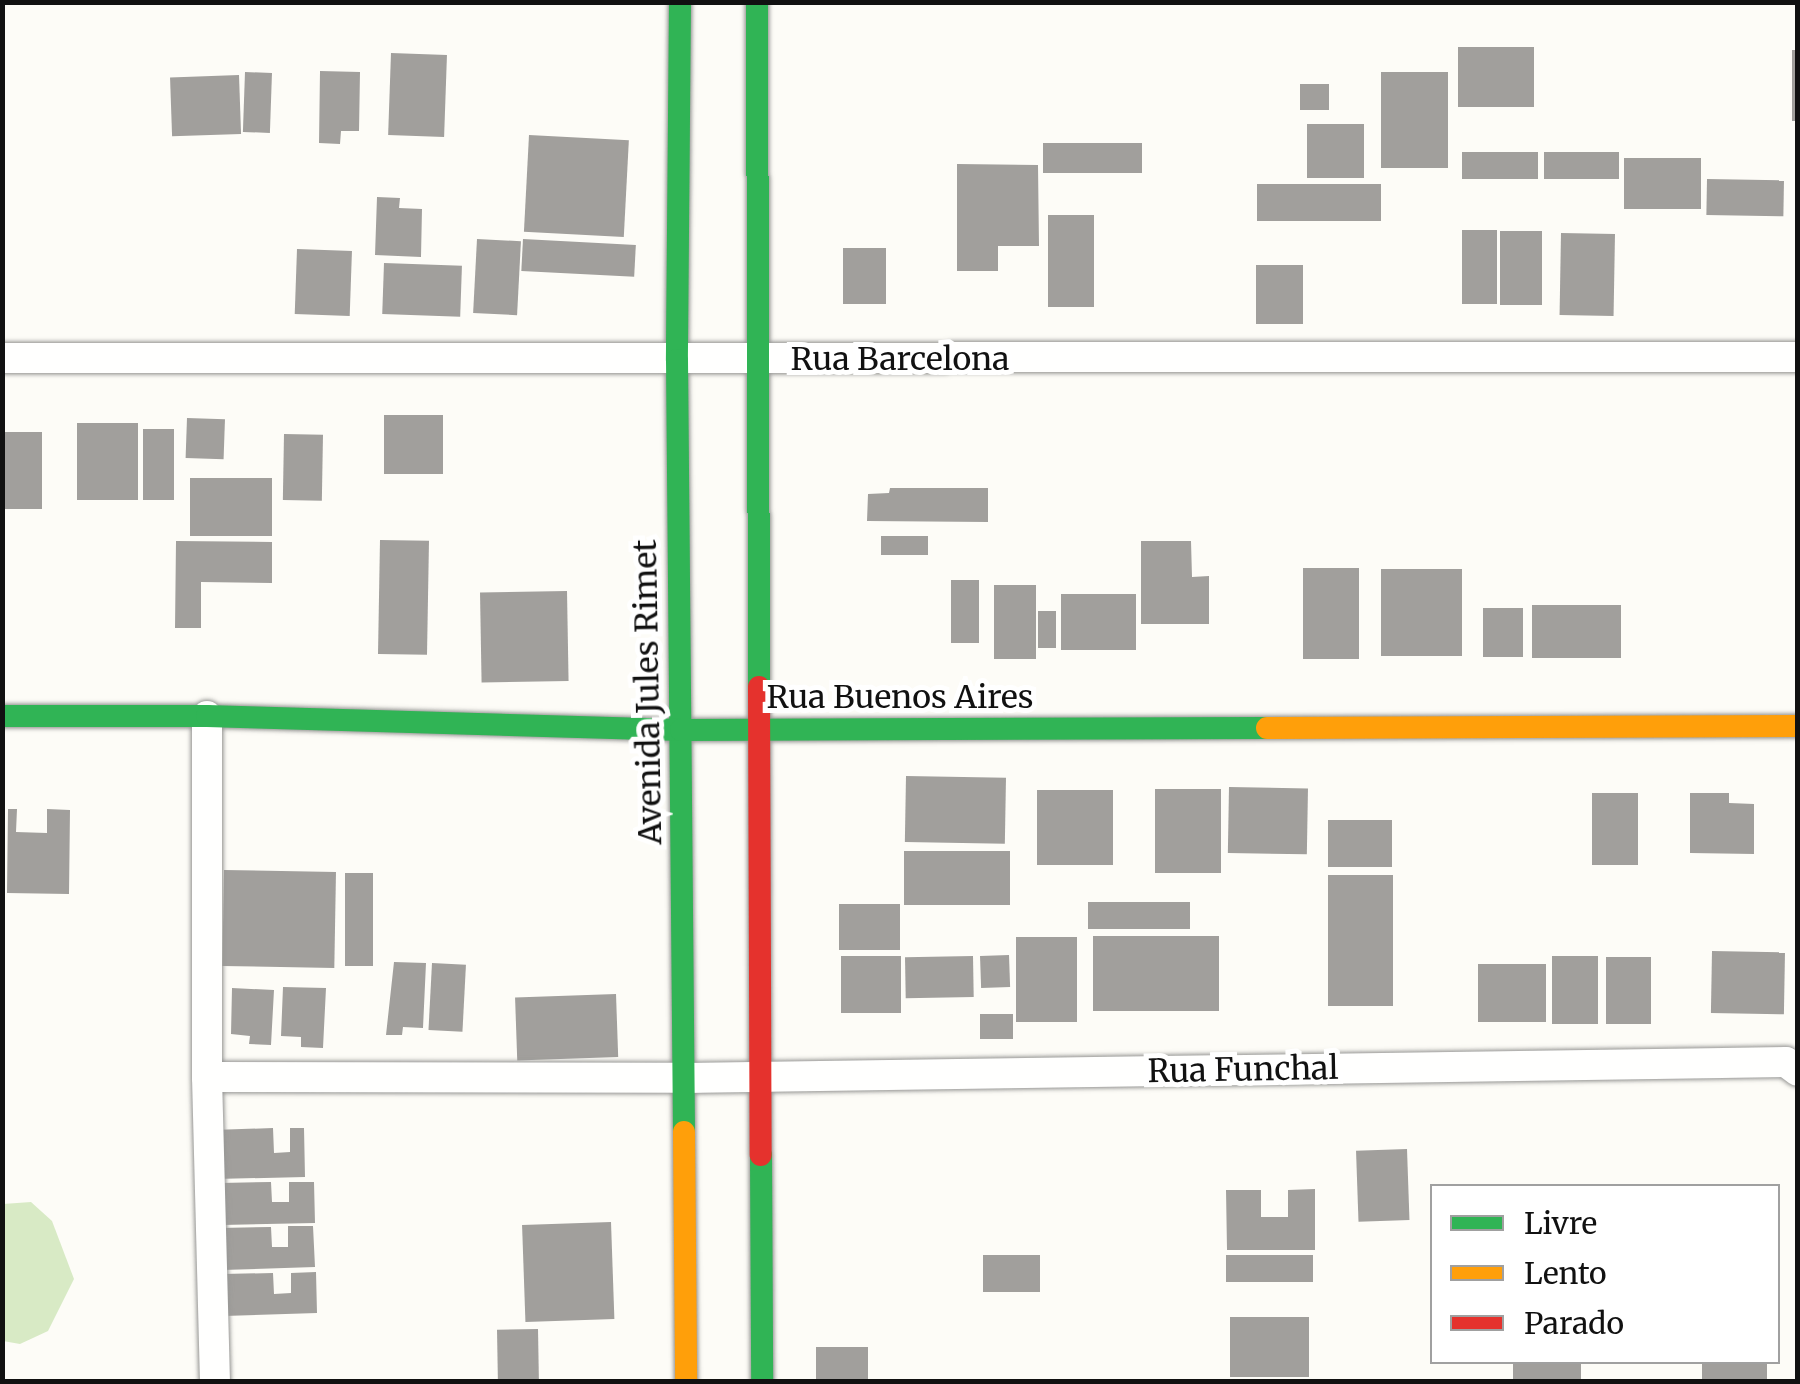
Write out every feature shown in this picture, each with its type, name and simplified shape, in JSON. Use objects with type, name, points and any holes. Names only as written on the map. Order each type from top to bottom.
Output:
[{"type":"main road","name":"Avenida Jules Rimet","points":[[680,2],[677,360],[686,1382]]},
{"type":"main road","points":[[757,2],[762,1382]]},
{"type":"main road","name":"Rua Buenos Aires","points":[[2,716],[207,716],[681,730],[1798,726]]},
{"type":"street","name":"Rua Barcelona","points":[[2,358],[1798,357]]},
{"type":"street","points":[[207,716],[214,1382]]},
{"type":"street","name":"Rua Funchal","points":[[208,1077],[685,1078],[1786,1062],[1798,1071]]},
{"type":"green space","points":[[31,1202],[52,1221],[74,1279],[48,1331],[20,1344],[3,1341],[3,1204]]},
{"type":"building","points":[[1458,47],[1534,47],[1534,107],[1458,107]]},
{"type":"building","points":[[1792,50],[1798,50],[1798,121],[1792,121]]},
{"type":"building","points":[[391,53],[447,55],[444,137],[388,135]]},
{"type":"building","points":[[320,71],[360,72],[359,131],[341,131],[340,144],[319,143]]},
{"type":"building","points":[[245,72],[272,73],[270,133],[243,132]]},
{"type":"building","points":[[1381,72],[1448,72],[1448,168],[1381,168]]},
{"type":"building","points":[[239,75],[241,134],[172,136],[170,77]]},
{"type":"building","points":[[1300,84],[1329,84],[1329,110],[1300,110]]},
{"type":"building","points":[[1307,124],[1364,124],[1364,178],[1307,178]]},
{"type":"building","points":[[529,135],[629,140],[624,237],[524,232]]},
{"type":"building","points":[[1043,143],[1142,143],[1142,173],[1043,173]]},
{"type":"building","points":[[1462,152],[1538,152],[1538,179],[1462,179]]},
{"type":"building","points":[[1544,152],[1619,152],[1619,179],[1544,179]]},
{"type":"building","points":[[1624,158],[1701,158],[1701,209],[1624,209]]},
{"type":"building","points":[[957,164],[1038,165],[1039,246],[998,246],[998,271],[957,271]]},
{"type":"building","points":[[1707,179],[1784,180],[1783,216],[1706,215]]},
{"type":"building","points":[[1257,184],[1381,184],[1381,221],[1257,221]]},
{"type":"building","points":[[377,197],[400,198],[399,208],[422,209],[421,257],[375,255]]},
{"type":"building","points":[[1048,215],[1094,215],[1094,307],[1048,307]]},
{"type":"building","points":[[1462,230],[1497,230],[1497,304],[1462,304]]},
{"type":"building","points":[[1500,231],[1542,231],[1542,305],[1500,305]]},
{"type":"building","points":[[1561,233],[1615,234],[1614,316],[1560,315]]},
{"type":"building","points":[[477,239],[521,241],[517,315],[473,313]]},
{"type":"building","points":[[523,239],[636,245],[634,277],[521,271]]},
{"type":"building","points":[[843,248],[886,248],[886,304],[843,304]]},
{"type":"building","points":[[297,249],[352,251],[350,316],[295,314]]},
{"type":"building","points":[[384,263],[462,266],[460,317],[382,314]]},
{"type":"building","points":[[1256,265],[1303,265],[1303,324],[1256,324]]},
{"type":"building","points":[[384,415],[443,415],[443,474],[384,474]]},
{"type":"building","points":[[187,418],[225,419],[224,459],[186,458]]},
{"type":"building","points":[[77,423],[138,423],[138,500],[77,500]]},
{"type":"building","points":[[143,429],[174,429],[174,500],[143,500]]},
{"type":"building","points":[[2,432],[42,432],[42,509],[2,509]]},
{"type":"building","points":[[284,434],[323,435],[322,501],[283,500]]},
{"type":"building","points":[[190,478],[272,478],[272,536],[190,536]]},
{"type":"building","points":[[890,488],[988,488],[988,522],[867,521],[868,494],[889,493]]},
{"type":"building","points":[[881,536],[928,536],[928,555],[881,555]]},
{"type":"building","points":[[380,540],[429,541],[427,655],[378,654]]},
{"type":"building","points":[[176,541],[272,542],[272,583],[201,582],[201,628],[175,628]]},
{"type":"building","points":[[1141,541],[1191,541],[1192,577],[1209,576],[1209,624],[1141,624]]},
{"type":"building","points":[[1303,568],[1359,568],[1359,659],[1303,659]]},
{"type":"building","points":[[1381,569],[1462,569],[1462,656],[1381,656]]},
{"type":"building","points":[[951,580],[979,580],[979,643],[951,643]]},
{"type":"building","points":[[994,585],[1036,585],[1036,659],[994,659]]},
{"type":"building","points":[[567,591],[569,681],[482,683],[480,593]]},
{"type":"building","points":[[1061,594],[1136,594],[1136,650],[1061,650]]},
{"type":"building","points":[[1532,605],[1621,605],[1621,658],[1532,658]]},
{"type":"building","points":[[1483,608],[1523,608],[1523,657],[1483,657]]},
{"type":"building","points":[[1038,611],[1056,611],[1056,648],[1038,648]]},
{"type":"building","points":[[906,776],[1006,778],[1005,844],[905,842]]},
{"type":"building","points":[[1229,787],[1308,788],[1307,854],[1228,853]]},
{"type":"building","points":[[1155,789],[1221,789],[1221,873],[1155,873]]},
{"type":"building","points":[[1037,790],[1113,790],[1113,865],[1037,865]]},
{"type":"building","points":[[1592,793],[1638,793],[1638,865],[1592,865]]},
{"type":"building","points":[[1690,793],[1729,793],[1729,803],[1754,804],[1754,854],[1690,853]]},
{"type":"building","points":[[8,809],[17,809],[16,832],[47,833],[47,809],[70,810],[69,894],[7,893]]},
{"type":"building","points":[[1328,820],[1392,820],[1392,867],[1328,867]]},
{"type":"building","points":[[904,851],[1010,851],[1010,905],[904,905]]},
{"type":"building","points":[[224,870],[336,872],[334,968],[222,966]]},
{"type":"building","points":[[345,873],[373,873],[373,966],[345,966]]},
{"type":"building","points":[[1328,875],[1393,875],[1393,1006],[1328,1006]]},
{"type":"building","points":[[1088,902],[1190,902],[1190,929],[1088,929]]},
{"type":"building","points":[[839,904],[900,904],[900,950],[839,950]]},
{"type":"building","points":[[1093,936],[1219,936],[1219,1011],[1093,1011]]},
{"type":"building","points":[[1016,937],[1077,937],[1077,1022],[1016,1022]]},
{"type":"building","points":[[1712,951],[1785,952],[1784,1014],[1711,1013]]},
{"type":"building","points":[[1009,955],[1010,987],[981,988],[980,956]]},
{"type":"building","points":[[841,956],[901,956],[901,1013],[841,1013]]},
{"type":"building","points":[[973,956],[974,997],[906,998],[905,957]]},
{"type":"building","points":[[1552,956],[1598,956],[1598,1024],[1552,1024]]},
{"type":"building","points":[[1606,957],[1651,957],[1651,1024],[1606,1024]]},
{"type":"building","points":[[394,962],[426,963],[423,1028],[403,1027],[402,1035],[386,1035]]},
{"type":"building","points":[[432,963],[466,965],[462,1032],[428,1030]]},
{"type":"building","points":[[1478,964],[1546,964],[1546,1022],[1478,1022]]},
{"type":"building","points":[[283,987],[326,988],[323,1048],[301,1047],[301,1037],[281,1036]]},
{"type":"building","points":[[232,988],[274,990],[271,1045],[249,1044],[250,1036],[231,1034]]},
{"type":"building","points":[[616,994],[618,1057],[517,1060],[515,998]]},
{"type":"building","points":[[980,1014],[1013,1014],[1013,1039],[980,1039]]},
{"type":"building","points":[[273,1128],[274,1153],[290,1152],[290,1128],[304,1128],[305,1177],[215,1179],[213,1130]]},
{"type":"building","points":[[1407,1149],[1409,1220],[1359,1222],[1356,1151]]},
{"type":"building","points":[[271,1182],[272,1202],[289,1202],[289,1182],[314,1182],[315,1223],[222,1225],[221,1183]]},
{"type":"building","points":[[1315,1189],[1315,1250],[1227,1250],[1226,1190],[1261,1190],[1261,1217],[1288,1217],[1288,1190]]},
{"type":"building","points":[[611,1222],[614,1319],[525,1322],[522,1225]]},
{"type":"building","points":[[288,1226],[313,1226],[315,1267],[222,1270],[220,1228],[271,1227],[272,1247],[288,1247]]},
{"type":"building","points":[[983,1255],[1040,1255],[1040,1292],[983,1292]]},
{"type":"building","points":[[1226,1255],[1313,1255],[1313,1282],[1226,1282]]},
{"type":"building","points":[[316,1272],[317,1313],[224,1316],[223,1274],[273,1273],[274,1294],[291,1293],[291,1273]]},
{"type":"building","points":[[1230,1317],[1309,1317],[1309,1377],[1230,1377]]},
{"type":"building","points":[[538,1329],[539,1382],[498,1382],[497,1330]]},
{"type":"building","points":[[816,1347],[868,1347],[868,1382],[816,1382]]},
{"type":"building","points":[[1513,1364],[1581,1364],[1581,1382],[1513,1382]]},
{"type":"building","points":[[1702,1364],[1767,1364],[1767,1382],[1702,1382]]},
{"type":"traffic: fast","points":[[680,2],[677,360],[684,1132]]},
{"type":"traffic: fast","points":[[757,2],[759,687]]},
{"type":"traffic: fast","points":[[2,716],[207,716],[681,730],[1267,728]]},
{"type":"traffic: fast","points":[[761,1155],[762,1382]]},
{"type":"traffic: slow","points":[[1267,728],[1798,726]]},
{"type":"traffic: slow","points":[[684,1132],[686,1382]]},
{"type":"traffic: jam","points":[[759,687],[761,1155]]}]
